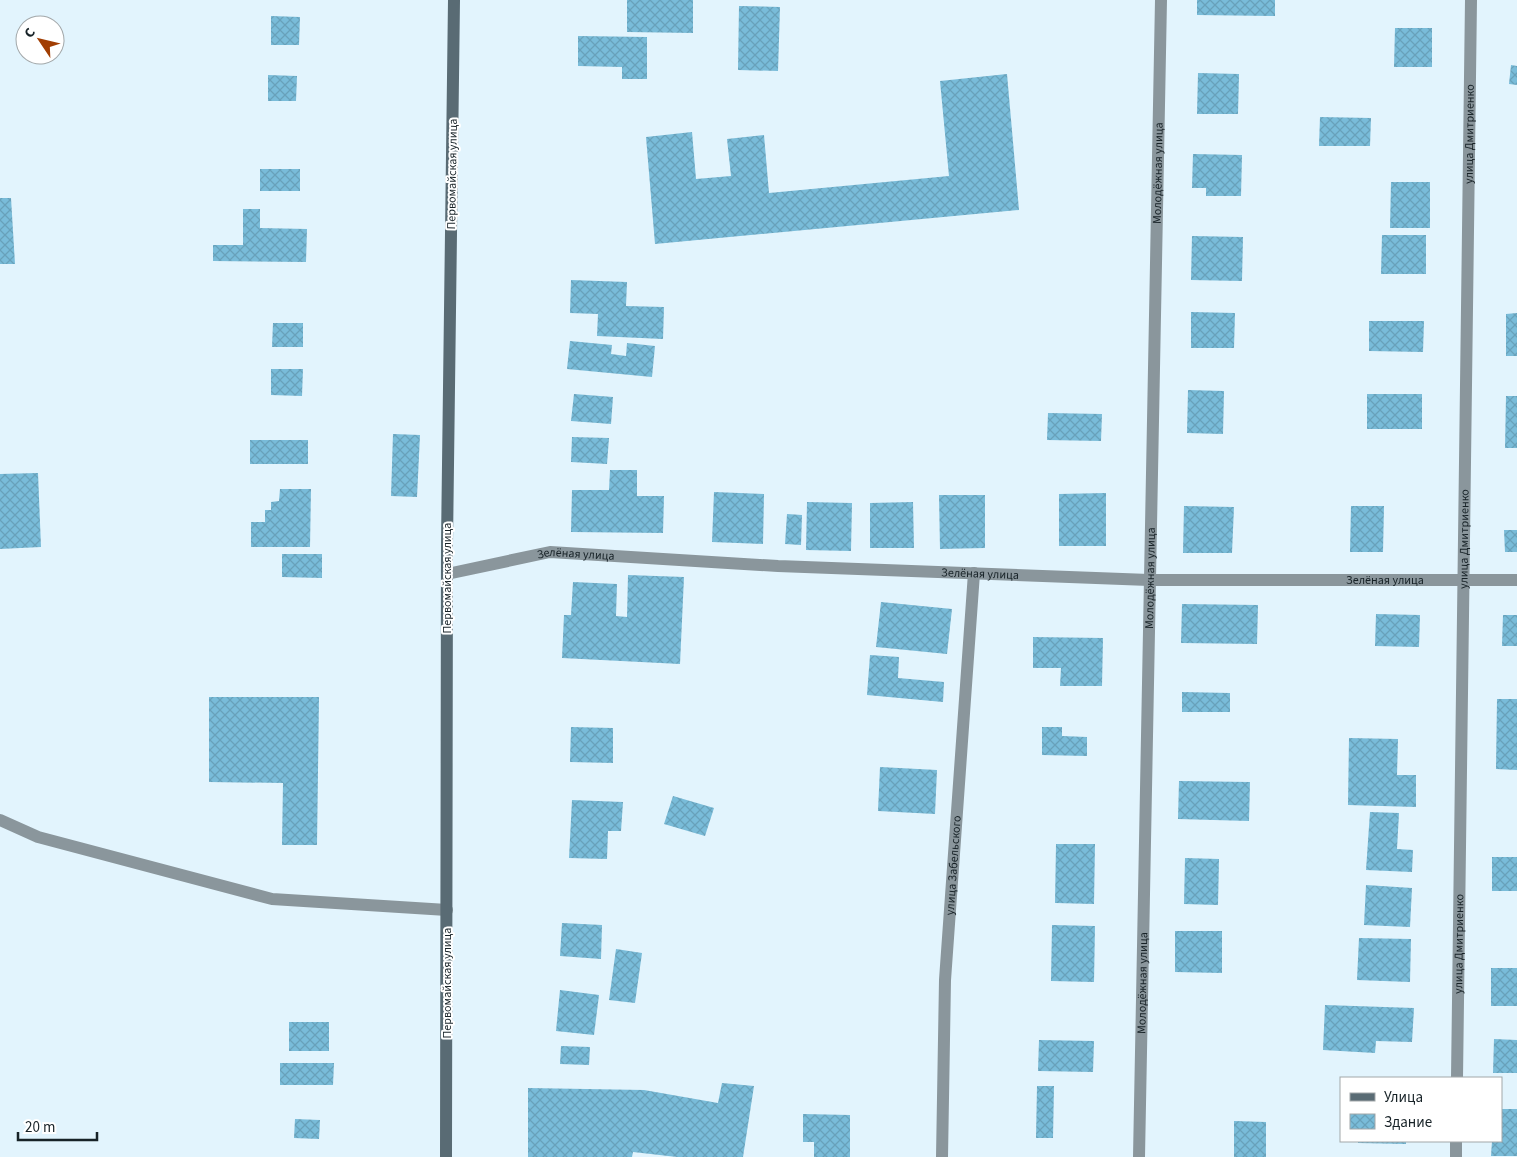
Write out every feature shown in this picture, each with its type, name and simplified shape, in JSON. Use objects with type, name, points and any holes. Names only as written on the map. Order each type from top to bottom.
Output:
[{"type":"main road","name":"Первомайская улица","points":[[446,1157],[447,574],[454,0]]},
{"type":"street","name":"Молодёжная улица","points":[[1139,1157],[1161,0]]},
{"type":"street","name":"улица Дмитриенко","points":[[1457,1077],[1471,0]]},
{"type":"street","name":"Зелёная улица","points":[[447,574],[550,552],[768,566],[1149,580],[1517,580]]},
{"type":"street","name":"улица Забельского","points":[[942,1157],[945,980],[974,573]]},
{"type":"street","points":[[0,820],[38,837],[272,900],[446,910]]},
{"type":"street","points":[[1456,1142],[1456,1157]]},
{"type":"building","points":[[627,0],[693,0],[693,33],[627,32]]},
{"type":"building","points":[[1197,0],[1275,0],[1275,16],[1197,15]]},
{"type":"building","points":[[739,6],[780,7],[778,71],[738,70]]},
{"type":"building","points":[[271,16],[300,17],[299,45],[271,45]]},
{"type":"building","points":[[1395,28],[1432,28],[1432,67],[1394,67]]},
{"type":"building","points":[[578,36],[647,37],[647,79],[622,79],[622,67],[578,66]]},
{"type":"building","points":[[1511,65],[1517,66],[1517,85],[1509,84]]},
{"type":"building","points":[[1198,73],[1239,74],[1238,114],[1197,114]]},
{"type":"building","points":[[1007,74],[1019,210],[655,244],[646,137],[692,132],[696,179],[731,176],[727,139],[764,135],[769,193],[949,176],[940,81]]},
{"type":"building","points":[[268,75],[297,76],[296,101],[268,101]]},
{"type":"building","points":[[1320,117],[1371,118],[1370,146],[1319,146]]},
{"type":"building","points":[[1193,154],[1242,155],[1241,196],[1206,196],[1206,188],[1192,188]]},
{"type":"building","points":[[260,169],[300,169],[300,191],[260,191]]},
{"type":"building","points":[[1391,182],[1430,182],[1430,228],[1390,228]]},
{"type":"building","points":[[0,198],[11,198],[15,264],[0,264]]},
{"type":"building","points":[[243,209],[260,209],[260,228],[307,229],[306,262],[213,261],[213,245],[243,245]]},
{"type":"building","points":[[1382,235],[1426,235],[1426,274],[1381,274]]},
{"type":"building","points":[[1192,236],[1243,237],[1242,281],[1191,280]]},
{"type":"building","points":[[571,280],[627,282],[626,306],[664,307],[663,339],[597,336],[598,314],[570,313]]},
{"type":"building","points":[[1191,312],[1235,313],[1234,348],[1191,348]]},
{"type":"building","points":[[1517,313],[1517,356],[1506,356],[1506,314]]},
{"type":"building","points":[[1369,321],[1424,321],[1423,352],[1369,351]]},
{"type":"building","points":[[273,323],[303,323],[303,347],[272,347]]},
{"type":"building","points":[[570,341],[612,345],[611,354],[626,356],[627,343],[655,346],[652,377],[567,369]]},
{"type":"building","points":[[271,369],[303,369],[302,396],[271,395]]},
{"type":"building","points":[[1188,390],[1224,391],[1223,434],[1187,433]]},
{"type":"building","points":[[574,394],[613,397],[611,424],[571,421]]},
{"type":"building","points":[[1367,394],[1422,394],[1422,429],[1367,429]]},
{"type":"building","points":[[1506,396],[1517,396],[1517,448],[1505,448]]},
{"type":"building","points":[[1048,413],[1102,414],[1101,441],[1047,440]]},
{"type":"building","points":[[393,434],[420,435],[417,497],[391,496]]},
{"type":"building","points":[[572,437],[609,438],[607,464],[571,462]]},
{"type":"building","points":[[250,440],[308,440],[308,464],[250,464]]},
{"type":"building","points":[[610,470],[637,470],[637,496],[664,496],[663,533],[571,532],[572,490],[609,490]]},
{"type":"building","points":[[38,473],[41,547],[0,549],[0,474]]},
{"type":"building","points":[[280,489],[311,489],[310,547],[251,547],[251,522],[265,522],[265,510],[271,510],[271,502],[279,501]]},
{"type":"building","points":[[714,492],[764,494],[763,544],[712,542]]},
{"type":"building","points":[[1106,493],[1106,546],[1059,546],[1059,494]]},
{"type":"building","points":[[939,495],[985,495],[985,548],[940,549]]},
{"type":"building","points":[[807,502],[852,503],[851,551],[806,550]]},
{"type":"building","points":[[913,502],[914,548],[870,548],[870,503]]},
{"type":"building","points":[[1184,506],[1234,507],[1232,553],[1183,553]]},
{"type":"building","points":[[1351,506],[1384,506],[1383,552],[1350,552]]},
{"type":"building","points":[[787,514],[802,515],[801,545],[785,544]]},
{"type":"building","points":[[1504,530],[1517,530],[1517,552],[1505,552]]},
{"type":"building","points":[[282,554],[322,554],[322,578],[282,577]]},
{"type":"building","points":[[628,575],[684,577],[680,664],[562,658],[564,615],[571,615],[573,582],[617,584],[616,616],[627,617]]},
{"type":"building","points":[[881,602],[952,609],[947,654],[876,647]]},
{"type":"building","points":[[1182,604],[1258,605],[1257,644],[1181,643]]},
{"type":"building","points":[[1376,614],[1420,615],[1419,647],[1375,646]]},
{"type":"building","points":[[1503,615],[1517,615],[1517,646],[1502,646]]},
{"type":"building","points":[[1033,637],[1103,638],[1102,686],[1060,686],[1061,668],[1033,668]]},
{"type":"building","points":[[870,655],[899,657],[898,678],[944,682],[943,702],[867,695]]},
{"type":"building","points":[[1182,692],[1230,693],[1230,712],[1182,712]]},
{"type":"building","points":[[209,697],[319,697],[317,845],[282,845],[283,783],[209,782]]},
{"type":"building","points":[[1497,699],[1517,699],[1517,770],[1496,769]]},
{"type":"building","points":[[571,727],[613,728],[613,763],[570,762]]},
{"type":"building","points":[[1042,727],[1062,727],[1062,736],[1087,737],[1087,756],[1042,755]]},
{"type":"building","points":[[1349,738],[1398,739],[1397,775],[1416,775],[1416,807],[1348,805]]},
{"type":"building","points":[[880,767],[937,770],[935,814],[878,811]]},
{"type":"building","points":[[1179,781],[1250,782],[1249,821],[1178,819]]},
{"type":"building","points":[[673,796],[714,808],[705,836],[664,824]]},
{"type":"building","points":[[572,800],[623,802],[621,831],[608,831],[607,859],[569,858]]},
{"type":"building","points":[[1370,812],[1399,813],[1397,849],[1413,850],[1412,872],[1366,870]]},
{"type":"building","points":[[1056,844],[1095,844],[1094,904],[1055,903]]},
{"type":"building","points":[[1492,857],[1517,857],[1517,891],[1492,891]]},
{"type":"building","points":[[1185,858],[1219,859],[1218,905],[1184,904]]},
{"type":"building","points":[[1366,885],[1412,888],[1410,927],[1364,925]]},
{"type":"building","points":[[562,923],[602,925],[601,959],[560,956]]},
{"type":"building","points":[[1052,925],[1095,926],[1094,982],[1051,981]]},
{"type":"building","points":[[1175,931],[1222,931],[1222,973],[1175,972]]},
{"type":"building","points":[[1359,938],[1411,939],[1410,982],[1357,980]]},
{"type":"building","points":[[616,949],[642,953],[635,1003],[609,1000]]},
{"type":"building","points":[[1491,968],[1517,968],[1517,1006],[1491,1006]]},
{"type":"building","points":[[560,990],[599,995],[594,1035],[556,1031]]},
{"type":"building","points":[[1325,1005],[1414,1008],[1412,1042],[1376,1041],[1375,1053],[1323,1050]]},
{"type":"building","points":[[289,1022],[329,1022],[329,1051],[289,1051]]},
{"type":"building","points":[[1494,1039],[1517,1040],[1517,1073],[1493,1073]]},
{"type":"building","points":[[1039,1040],[1094,1041],[1093,1072],[1038,1071]]},
{"type":"building","points":[[561,1046],[590,1047],[589,1065],[560,1064]]},
{"type":"building","points":[[280,1063],[334,1063],[333,1085],[280,1085]]},
{"type":"building","points":[[722,1083],[754,1086],[743,1157],[677,1157],[633,1152],[632,1157],[528,1157],[528,1088],[644,1090],[718,1103]]},
{"type":"building","points":[[1037,1086],[1054,1086],[1053,1138],[1036,1138]]},
{"type":"building","points":[[1502,1109],[1517,1109],[1517,1156],[1491,1156],[1492,1142],[1502,1142]]},
{"type":"building","points":[[803,1114],[850,1115],[850,1157],[814,1157],[814,1142],[803,1142]]},
{"type":"building","points":[[295,1119],[320,1120],[319,1139],[294,1138]]},
{"type":"building","points":[[1234,1121],[1266,1122],[1266,1157],[1234,1157]]},
{"type":"building","points":[[1406,1142],[1406,1144],[1358,1143]]}]
